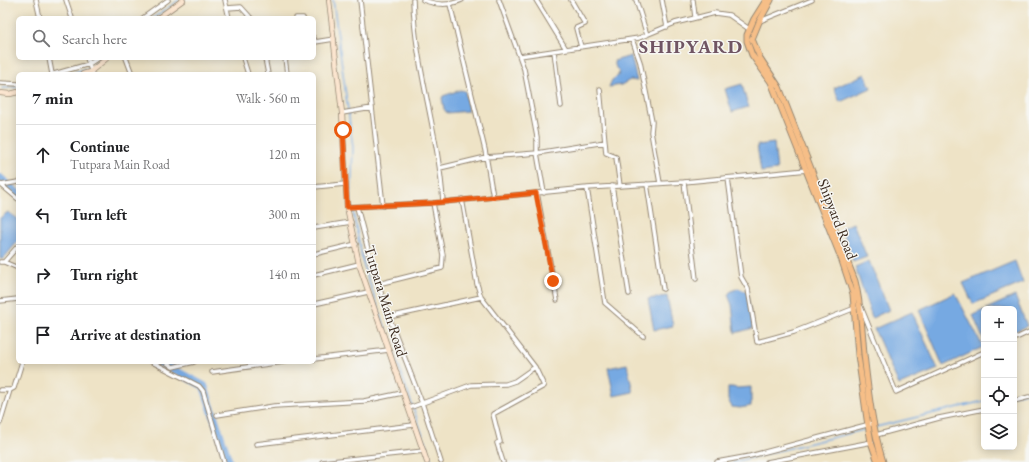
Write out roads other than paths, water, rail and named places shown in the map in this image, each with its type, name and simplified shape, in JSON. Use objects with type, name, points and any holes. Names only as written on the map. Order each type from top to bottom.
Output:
[{"type":"main road","points":[[749,29],[766,0]]},
{"type":"main road","points":[[759,22],[772,0]]},
{"type":"main road","name":"Shipyard Road","points":[[759,22],[752,40],[760,58],[779,87],[853,294],[858,355],[878,462]]},
{"type":"main road","name":"Shipyard Road","points":[[749,29],[747,41],[749,49],[771,82],[839,237],[854,281],[860,306],[871,423],[876,435],[874,442],[883,462]]},
{"type":"street","points":[[36,0],[40,16]]},
{"type":"street","points":[[66,0],[71,16]]},
{"type":"street","points":[[146,16],[168,0]]},
{"type":"street","points":[[161,16],[183,0]]},
{"type":"street","points":[[225,0],[229,16]]},
{"type":"street","name":"Tutpara Main Road","points":[[329,0],[334,39],[347,112],[345,184],[347,207],[359,264],[389,350],[402,393],[409,408],[424,451],[426,462]]},
{"type":"street","points":[[360,0],[382,206]]},
{"type":"street","points":[[413,0],[416,37],[440,168],[443,202]]},
{"type":"street","points":[[423,0],[442,5],[462,0]]},
{"type":"street","points":[[499,0],[520,56],[530,98],[537,137],[537,153],[544,193]]},
{"type":"street","points":[[536,0],[566,49]]},
{"type":"street","points":[[571,0],[585,24],[576,28],[581,47]]},
{"type":"street","points":[[636,0],[647,35]]},
{"type":"street","points":[[662,0],[667,27]]},
{"type":"street","points":[[693,0],[695,17]]},
{"type":"street","points":[[759,22],[812,0]]},
{"type":"street","points":[[450,4],[486,157],[493,197]]},
{"type":"street","points":[[227,8],[241,7],[249,16]]},
{"type":"street","points":[[520,56],[632,39],[647,35],[675,23],[715,13],[729,15],[749,29]]},
{"type":"street","points":[[316,42],[334,39]]},
{"type":"street","points":[[632,39],[640,62],[652,122],[651,132],[660,183]]},
{"type":"street","points":[[554,50],[561,106]]},
{"type":"street","points":[[50,60],[52,72]]},
{"type":"street","points":[[91,69],[97,60]]},
{"type":"street","points":[[68,72],[91,69],[104,60]]},
{"type":"street","points":[[127,60],[131,72]]},
{"type":"street","points":[[244,60],[247,72]]},
{"type":"street","points":[[265,60],[268,72]]},
{"type":"street","points":[[285,60],[287,72]]},
{"type":"street","points":[[0,83],[16,84]]},
{"type":"street","points":[[600,89],[606,153],[616,157],[620,186]]},
{"type":"street","points":[[0,93],[10,94],[16,92]]},
{"type":"street","points":[[347,112],[372,108]]},
{"type":"street","points":[[440,168],[486,157],[537,153],[605,142]]},
{"type":"street","points":[[347,207],[433,203],[587,188],[684,182],[809,170]]},
{"type":"street","points":[[728,178],[741,277],[748,289],[757,342],[794,332],[860,306],[896,392],[981,353]]},
{"type":"street","points":[[0,185],[16,182]]},
{"type":"street","points":[[684,182],[696,280]]},
{"type":"street","points":[[316,188],[345,184]]},
{"type":"street","points":[[647,184],[663,289]]},
{"type":"street","points":[[0,185],[16,197]]},
{"type":"street","points":[[612,186],[629,294]]},
{"type":"street","points":[[587,188],[605,303],[644,336]]},
{"type":"street","points":[[536,193],[557,300]]},
{"type":"street","points":[[462,199],[477,284],[481,297],[535,367],[544,386],[493,414],[500,442],[497,443],[503,462]]},
{"type":"street","points":[[378,284],[442,268],[443,255],[433,203]]},
{"type":"street","points":[[358,207],[378,284],[422,403],[441,462]]},
{"type":"street","points":[[316,228],[351,222]]},
{"type":"street","points":[[316,254],[356,244]]},
{"type":"street","points":[[16,248],[2,262],[16,267]]},
{"type":"street","points":[[316,275],[359,264]]},
{"type":"street","points":[[316,304],[368,292]]},
{"type":"street","points":[[389,317],[481,297]]},
{"type":"street","points":[[0,301],[16,298]]},
{"type":"street","points":[[1017,337],[1029,332]]},
{"type":"street","points":[[316,359],[389,350]]},
{"type":"street","points":[[0,424],[10,390],[14,388],[21,364]]},
{"type":"street","points":[[156,364],[199,386],[203,391],[224,462]]},
{"type":"street","points":[[170,364],[173,366],[184,364]]},
{"type":"street","points":[[212,372],[269,364]]},
{"type":"street","points":[[409,408],[471,385],[506,384],[515,381],[535,367]]},
{"type":"street","points":[[0,390],[10,390]]},
{"type":"street","points":[[217,415],[274,406],[364,401],[402,393]]},
{"type":"street","points":[[1017,400],[1029,397]]},
{"type":"street","points":[[876,435],[939,418],[981,410]]},
{"type":"street","points":[[717,462],[750,456],[871,423]]},
{"type":"street","points":[[256,444],[414,425]]},
{"type":"street","points":[[767,462],[874,442]]},
{"type":"street","points":[[322,462],[424,451]]},
{"type":"water","points":[[631,56],[637,81],[630,80],[621,85],[609,87],[612,80],[618,76],[619,71],[616,68],[614,61]]},
{"type":"water","points":[[865,74],[871,88],[840,102],[834,88]]},
{"type":"water","points":[[742,84],[748,107],[732,112],[725,89]]},
{"type":"water","points":[[460,90],[465,91],[468,111],[447,113],[444,109],[443,96]]},
{"type":"water","points":[[774,143],[777,170],[761,172],[757,145]]},
{"type":"water","points":[[8,212],[16,218],[16,243],[3,259],[0,259],[0,218]]},
{"type":"water","points":[[853,223],[867,257],[853,262],[842,228]]},
{"type":"water","points":[[869,261],[889,310],[872,318],[855,267]]},
{"type":"water","points":[[1015,261],[1023,283],[973,304],[963,283]]},
{"type":"water","points":[[738,288],[747,292],[753,328],[735,333],[732,305],[728,295],[730,292]]},
{"type":"water","points":[[955,293],[981,343],[981,348],[943,366],[919,310]]},
{"type":"water","points":[[667,296],[673,326],[654,330],[648,299]]},
{"type":"water","points":[[1015,296],[1027,326],[1017,331],[1017,306],[993,306]]},
{"type":"water","points":[[981,311],[981,334],[973,315]]},
{"type":"water","points":[[912,312],[938,369],[899,385],[874,329]]},
{"type":"water","points":[[627,364],[633,392],[614,396],[608,368]]},
{"type":"water","points":[[751,387],[751,406],[740,408],[732,407],[728,400],[728,388]]},
{"type":"waterway","points":[[156,16],[179,0]]},
{"type":"waterway","points":[[333,0],[353,147],[351,202],[364,267],[432,462]]},
{"type":"waterway","points":[[75,72],[91,67],[100,60]]},
{"type":"waterway","points":[[2,88],[16,87]]},
{"type":"waterway","points":[[0,178],[16,192]]},
{"type":"waterway","points":[[163,364],[204,386],[229,462]]},
{"type":"waterway","points":[[1017,394],[1029,391]]},
{"type":"waterway","points":[[876,427],[981,402]]},
{"type":"waterway","points":[[733,462],[867,429]]},
{"type":"district","name":"SHIPYARD","points":[[691,46]]}]
